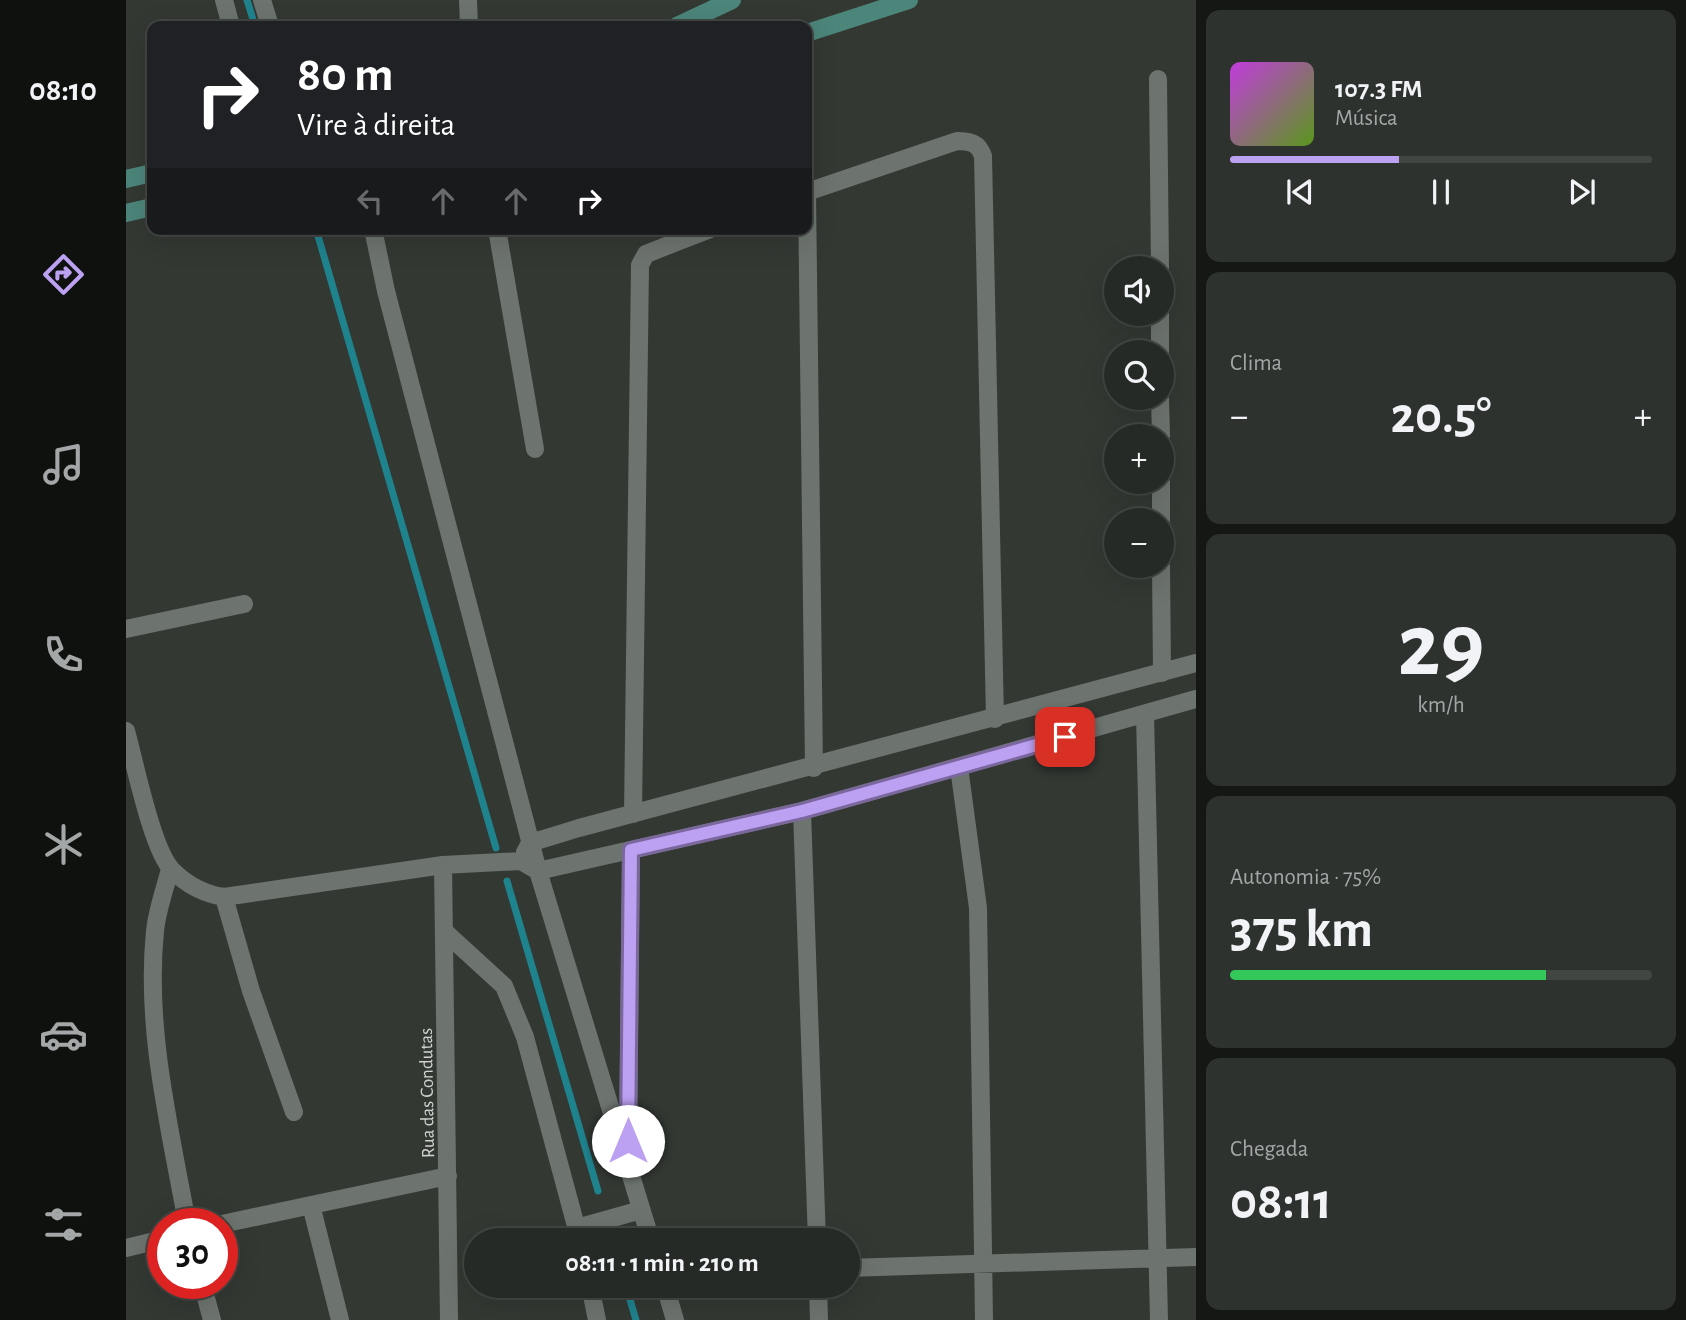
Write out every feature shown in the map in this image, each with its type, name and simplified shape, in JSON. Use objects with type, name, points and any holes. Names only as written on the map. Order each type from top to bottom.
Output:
[{"type":"main road","points":[[688,21],[732,0]]},
{"type":"main road","points":[[812,31],[909,0]]},
{"type":"main road","points":[[126,179],[147,174]]},
{"type":"main road","points":[[126,213],[147,208]]},
{"type":"street","points":[[224,0],[230,21]]},
{"type":"street","points":[[262,0],[268,21]]},
{"type":"street","points":[[468,0],[469,21]]},
{"type":"street","points":[[1158,79],[1160,256]]},
{"type":"street","points":[[812,190],[957,141],[972,142],[980,147],[983,156],[995,719]]},
{"type":"street","points":[[374,235],[386,291],[530,843],[647,1228]]},
{"type":"street","points":[[498,235],[535,449]]},
{"type":"street","points":[[633,814],[640,265],[646,254],[695,235]]},
{"type":"street","points":[[808,235],[814,768]]},
{"type":"street","points":[[1161,578],[1162,673]]},
{"type":"street","points":[[126,629],[244,604]]},
{"type":"street","points":[[521,861],[530,843],[1196,663]]},
{"type":"street","points":[[126,731],[151,820],[170,869],[205,894],[224,897],[443,864],[521,861],[538,872],[802,811],[1196,699]]},
{"type":"street","points":[[1145,714],[1160,1320]]},
{"type":"street","points":[[959,767],[978,908],[985,1320]]},
{"type":"street","points":[[802,811],[817,1228]]},
{"type":"street","points":[[628,1168],[631,850]]},
{"type":"street","name":"Rua das Condutas","points":[[443,864],[449,1320]]},
{"type":"street","points":[[170,869],[155,929],[153,990],[166,1103],[184,1208]]},
{"type":"street","points":[[224,897],[251,992],[294,1112]]},
{"type":"street","points":[[445,932],[504,986],[524,1037],[576,1228]]},
{"type":"street","points":[[238,1221],[448,1176]]},
{"type":"street","points":[[311,1205],[340,1320]]},
{"type":"street","points":[[594,1228],[642,1210]]},
{"type":"street","points":[[126,1248],[147,1243]]},
{"type":"street","points":[[860,1268],[1196,1257]]},
{"type":"street","points":[[592,1298],[597,1320]]},
{"type":"street","points":[[669,1298],[675,1320]]},
{"type":"street","points":[[818,1298],[818,1320]]},
{"type":"street","points":[[206,1299],[212,1320]]},
{"type":"waterway","points":[[247,0],[253,21]]},
{"type":"waterway","points":[[318,235],[496,848]]},
{"type":"waterway","points":[[507,881],[598,1191]]},
{"type":"waterway","points":[[630,1298],[636,1320]]},
{"type":"route","points":[[628,1141],[631,850],[802,811],[1065,737]]}]
